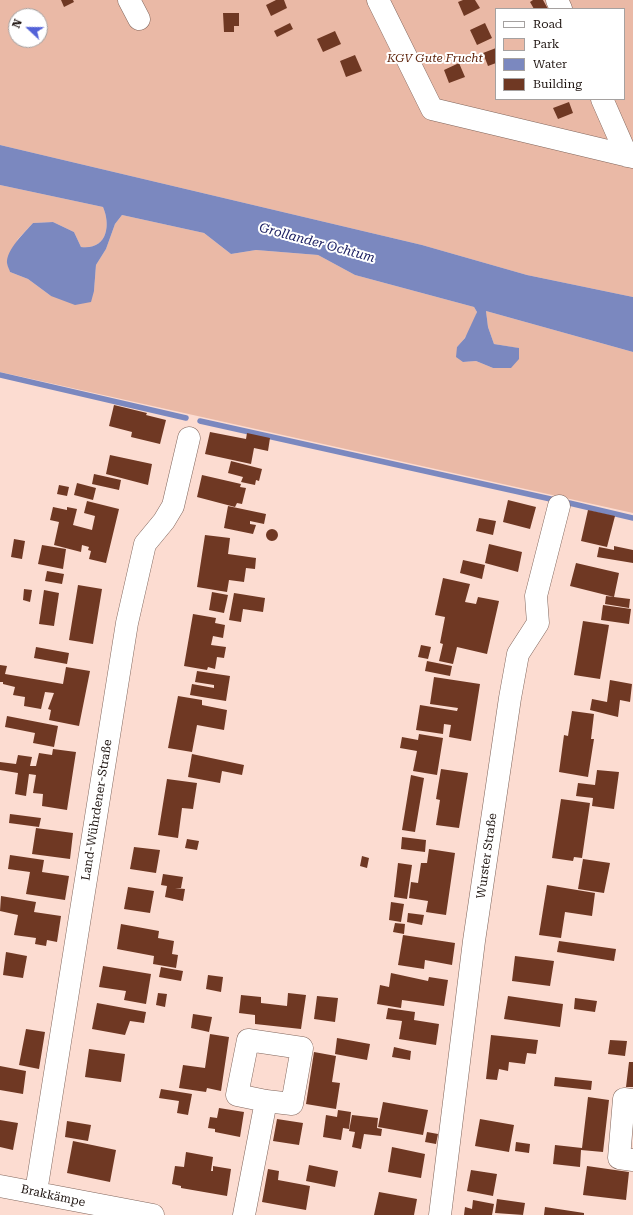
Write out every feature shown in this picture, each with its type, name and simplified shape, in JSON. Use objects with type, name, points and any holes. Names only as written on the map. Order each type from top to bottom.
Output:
[{"type":"street","points":[[129,0],[139,20]]},
{"type":"street","points":[[378,0],[432,109],[630,156]]},
{"type":"street","points":[[602,100],[630,156]]},
{"type":"street","name":"Land-Wührdener-Straße","points":[[36,1192],[127,623],[145,544],[173,506],[189,438]]},
{"type":"street","name":"Wurster Straße","points":[[440,1215],[474,941],[510,698],[518,654],[538,623],[536,596],[559,506]]},
{"type":"street","points":[[633,1100],[624,1099],[619,1158],[633,1160]]},
{"type":"street","points":[[244,1215],[266,1101]]},
{"type":"street","name":"Brakkämpe","points":[[0,1186],[36,1192],[99,1211],[153,1215]]},
{"type":"green space","name":"KGV Gute Frucht","points":[[0,0],[633,0],[633,297],[527,275],[422,245],[0,145]]},
{"type":"green space","points":[[0,185],[103,207],[107,222],[106,229],[105,235],[97,245],[81,247],[74,232],[53,222],[33,223],[18,239],[7,263],[10,272],[28,279],[51,296],[94,291],[96,265],[106,249],[115,224],[122,215],[204,233],[231,254],[256,250],[318,255],[355,275],[474,307],[477,312],[474,322],[467,335],[457,347],[463,362],[476,361],[493,368],[518,348],[494,344],[488,327],[486,311],[633,352],[633,513],[0,372]]},
{"type":"water","name":"Grollander Ochtum","points":[[0,145],[422,245],[527,275],[633,297],[633,352],[486,311],[488,327],[494,344],[519,348],[519,359],[511,368],[493,368],[476,361],[463,362],[456,357],[457,347],[465,338],[477,312],[474,307],[355,275],[318,255],[256,250],[231,254],[204,233],[122,215],[115,224],[106,249],[96,265],[94,291],[91,302],[75,305],[51,296],[28,279],[10,272],[7,264],[8,258],[13,247],[33,223],[53,222],[74,232],[81,247],[97,245],[105,235],[106,229],[107,222],[103,207],[0,185]]},
{"type":"building","points":[[61,0],[73,0],[74,2],[64,7]]},
{"type":"building","points":[[276,0],[284,0],[287,8],[271,16],[266,5]]},
{"type":"building","points":[[463,0],[475,0],[480,8],[464,16],[458,2]]},
{"type":"building","points":[[533,0],[543,0],[547,8],[533,8],[530,2]]},
{"type":"building","points":[[223,13],[239,13],[239,26],[234,26],[234,32],[224,32]]},
{"type":"building","points":[[290,23],[293,29],[277,37],[274,31]]},
{"type":"building","points":[[485,23],[492,38],[477,45],[470,30]]},
{"type":"building","points":[[335,31],[341,44],[323,52],[317,39]]},
{"type":"building","points":[[495,48],[495,63],[488,66],[483,53]]},
{"type":"building","points":[[355,55],[362,71],[346,77],[340,61]]},
{"type":"building","points":[[459,63],[465,77],[449,83],[444,70]]},
{"type":"building","points":[[569,102],[573,113],[558,119],[553,108]]},
{"type":"building","points":[[114,405],[147,413],[146,415],[166,420],[160,444],[131,437],[132,432],[109,426]]},
{"type":"building","points":[[210,432],[246,439],[247,433],[270,438],[268,451],[254,448],[251,464],[205,454]]},
{"type":"building","points":[[110,455],[152,464],[148,485],[106,474]]},
{"type":"building","points":[[231,461],[262,469],[259,481],[256,480],[255,485],[241,482],[243,477],[228,473]]},
{"type":"building","points":[[94,474],[121,480],[119,490],[92,484]]},
{"type":"building","points":[[202,475],[241,484],[240,487],[246,488],[242,504],[237,503],[235,507],[197,497]]},
{"type":"building","points":[[77,483],[96,488],[93,500],[74,495]]},
{"type":"building","points":[[59,485],[69,487],[67,496],[57,494]]},
{"type":"building","points":[[508,500],[536,507],[530,529],[503,522]]},
{"type":"building","points":[[87,501],[119,509],[106,563],[89,559],[91,551],[88,550],[89,547],[82,545],[81,552],[54,545],[59,522],[50,520],[53,507],[67,510],[67,507],[77,509],[73,525],[92,530],[95,516],[84,513]]},
{"type":"building","points":[[228,506],[266,514],[264,524],[250,521],[250,524],[256,525],[253,534],[224,528]]},
{"type":"building","points":[[588,510],[615,516],[607,547],[581,541]]},
{"type":"building","points":[[479,518],[496,521],[493,535],[476,531]]},
{"type":"building","points":[[274,529],[277,530],[277,540],[270,541],[267,540],[266,533],[267,530]]},
{"type":"building","points":[[205,535],[230,538],[228,554],[256,558],[255,569],[246,568],[244,582],[229,580],[227,592],[197,587]]},
{"type":"building","points":[[14,539],[25,541],[22,559],[11,557]]},
{"type":"building","points":[[489,544],[522,552],[518,572],[485,563]]},
{"type":"building","points":[[42,545],[66,549],[63,569],[38,564]]},
{"type":"building","points":[[614,546],[633,550],[633,563],[597,557],[599,547],[614,550]]},
{"type":"building","points":[[463,560],[485,565],[482,579],[460,573]]},
{"type":"building","points":[[576,563],[619,573],[614,597],[570,586]]},
{"type":"building","points":[[47,571],[64,574],[62,584],[45,581]]},
{"type":"building","points":[[443,578],[470,584],[465,602],[476,604],[478,597],[499,601],[487,654],[457,647],[453,664],[439,661],[443,644],[440,643],[445,617],[435,615]]},
{"type":"building","points":[[78,585],[102,589],[93,644],[69,640]]},
{"type":"building","points":[[24,589],[32,590],[30,602],[23,600]]},
{"type":"building","points":[[44,590],[59,593],[54,626],[39,624]]},
{"type":"building","points":[[212,592],[228,595],[224,613],[209,610]]},
{"type":"building","points":[[234,593],[265,598],[263,612],[243,609],[241,622],[229,620]]},
{"type":"building","points":[[606,596],[630,599],[629,608],[605,604]]},
{"type":"building","points":[[603,605],[631,609],[629,624],[601,620]]},
{"type":"building","points":[[193,614],[216,618],[215,623],[225,625],[223,638],[213,636],[211,645],[226,647],[224,658],[217,657],[215,669],[208,667],[207,670],[184,666]]},
{"type":"building","points":[[583,621],[609,625],[600,679],[574,675]]},
{"type":"building","points":[[421,645],[431,647],[428,659],[418,657]]},
{"type":"building","points":[[36,647],[69,653],[67,664],[34,658]]},
{"type":"building","points":[[427,661],[452,666],[450,676],[425,671]]},
{"type":"building","points":[[0,665],[7,666],[5,674],[63,684],[66,667],[90,671],[79,726],[49,720],[51,710],[48,709],[54,693],[45,692],[41,709],[24,706],[25,697],[13,695],[15,687],[0,682]]},
{"type":"building","points":[[197,671],[230,676],[226,701],[190,695],[192,684],[214,688],[214,685],[195,682]]},
{"type":"building","points":[[434,677],[480,684],[471,741],[449,737],[451,725],[444,724],[443,734],[416,730],[420,705],[457,711],[458,708],[430,704]]},
{"type":"building","points":[[610,680],[632,684],[630,702],[620,700],[618,717],[590,710],[592,699],[607,702]]},
{"type":"building","points":[[178,696],[202,700],[202,705],[227,710],[224,730],[197,725],[192,752],[168,748]]},
{"type":"building","points":[[572,711],[594,714],[591,739],[594,739],[588,777],[559,772],[564,735],[568,736]]},
{"type":"building","points":[[7,716],[58,726],[54,747],[33,743],[35,733],[5,727]]},
{"type":"building","points":[[419,734],[443,738],[437,775],[413,771],[417,751],[400,748],[402,737],[418,740]]},
{"type":"building","points":[[53,749],[76,752],[67,810],[42,806],[43,794],[33,793],[36,775],[29,774],[26,796],[15,794],[18,773],[0,770],[0,762],[16,764],[18,755],[32,757],[30,766],[36,766],[39,753],[52,755]]},
{"type":"building","points":[[192,754],[244,765],[242,775],[222,771],[220,783],[188,777]]},
{"type":"building","points":[[441,769],[468,773],[459,828],[436,825],[440,800],[436,799]]},
{"type":"building","points":[[597,770],[619,772],[614,809],[592,806],[593,798],[576,796],[578,783],[595,785]]},
{"type":"building","points":[[411,775],[424,778],[415,832],[402,830]]},
{"type":"building","points":[[167,779],[197,783],[193,809],[182,808],[178,838],[158,835]]},
{"type":"building","points":[[561,799],[590,803],[582,858],[574,857],[573,861],[552,858]]},
{"type":"building","points":[[10,814],[41,818],[39,827],[9,823]]},
{"type":"building","points":[[36,828],[73,833],[70,859],[32,854]]},
{"type":"building","points":[[402,837],[426,840],[425,852],[401,849]]},
{"type":"building","points":[[187,839],[199,841],[197,850],[185,848]]},
{"type":"building","points":[[134,847],[160,850],[156,873],[130,869]]},
{"type":"building","points":[[429,849],[455,853],[446,915],[426,912],[428,901],[409,898],[411,882],[418,883],[421,863],[427,863]]},
{"type":"building","points":[[10,855],[44,860],[42,872],[69,876],[65,900],[26,894],[30,872],[8,869]]},
{"type":"building","points":[[362,856],[369,858],[367,868],[360,866]]},
{"type":"building","points":[[583,859],[610,863],[604,893],[578,889]]},
{"type":"building","points":[[398,863],[412,865],[407,899],[394,897]]},
{"type":"building","points":[[163,874],[183,877],[181,888],[175,888],[185,889],[183,901],[165,897],[167,886],[161,885]]},
{"type":"building","points":[[547,885],[595,893],[592,916],[565,912],[561,938],[539,935]]},
{"type":"building","points":[[128,887],[154,891],[150,913],[124,909]]},
{"type":"building","points":[[1,896],[36,902],[34,912],[61,916],[57,942],[47,940],[46,946],[35,944],[36,938],[14,935],[18,915],[0,911]]},
{"type":"building","points":[[391,902],[404,904],[401,922],[389,920]]},
{"type":"building","points":[[408,913],[424,915],[422,925],[407,922]]},
{"type":"building","points":[[395,923],[405,924],[404,934],[393,932]]},
{"type":"building","points":[[121,924],[159,931],[158,938],[174,941],[172,954],[178,955],[176,968],[153,964],[154,956],[117,949]]},
{"type":"building","points":[[403,935],[455,943],[452,965],[425,960],[424,969],[398,965]]},
{"type":"building","points":[[559,941],[616,949],[614,961],[557,952]]},
{"type":"building","points":[[6,952],[27,956],[23,978],[3,975]]},
{"type":"building","points":[[515,956],[554,961],[550,986],[512,981]]},
{"type":"building","points":[[103,966],[151,974],[146,1004],[124,1000],[126,991],[99,987]]},
{"type":"building","points":[[161,967],[183,971],[181,981],[159,977]]},
{"type":"building","points":[[391,973],[428,981],[429,977],[448,980],[444,1006],[402,1000],[401,1008],[377,1004],[380,985],[389,987]]},
{"type":"building","points":[[208,975],[223,977],[221,992],[206,989]]},
{"type":"building","points":[[158,993],[167,994],[165,1007],[156,1005]]},
{"type":"building","points":[[288,993],[306,995],[301,1029],[255,1024],[255,1015],[239,1013],[241,995],[261,997],[261,1003],[287,1006]]},
{"type":"building","points":[[317,996],[338,998],[335,1022],[314,1019]]},
{"type":"building","points":[[508,996],[563,1004],[560,1027],[504,1019]]},
{"type":"building","points":[[575,998],[597,1001],[595,1012],[574,1009]]},
{"type":"building","points":[[97,1003],[146,1012],[144,1023],[130,1021],[125,1035],[92,1029]]},
{"type":"building","points":[[388,1008],[415,1012],[414,1020],[439,1024],[436,1045],[399,1039],[402,1021],[386,1019]]},
{"type":"building","points":[[193,1014],[212,1017],[209,1032],[191,1028]]},
{"type":"building","points":[[26,1029],[45,1032],[39,1069],[19,1065]]},
{"type":"building","points":[[210,1034],[229,1037],[221,1091],[207,1088],[206,1092],[179,1088],[183,1065],[205,1068]]},
{"type":"building","points":[[491,1035],[538,1040],[536,1054],[527,1053],[525,1064],[509,1062],[508,1071],[499,1069],[497,1080],[486,1079]]},
{"type":"building","points":[[337,1038],[370,1044],[367,1060],[335,1054]]},
{"type":"building","points":[[610,1040],[627,1041],[625,1056],[608,1054]]},
{"type":"building","points":[[394,1047],[411,1051],[410,1060],[392,1057]]},
{"type":"building","points":[[89,1049],[125,1054],[121,1082],[85,1077]]},
{"type":"building","points":[[314,1052],[336,1056],[332,1082],[340,1083],[336,1109],[306,1104]]},
{"type":"building","points":[[629,1062],[633,1062],[633,1087],[626,1087]]},
{"type":"building","points":[[0,1066],[26,1071],[23,1094],[0,1090]]},
{"type":"building","points":[[555,1077],[592,1081],[591,1090],[554,1086]]},
{"type":"building","points":[[161,1089],[192,1094],[188,1115],[177,1113],[179,1101],[159,1098]]},
{"type":"building","points":[[588,1097],[609,1100],[603,1152],[581,1150],[580,1167],[553,1164],[555,1145],[582,1148]]},
{"type":"building","points":[[383,1102],[428,1110],[423,1135],[378,1127]]},
{"type":"building","points":[[219,1108],[244,1112],[240,1137],[215,1132],[215,1129],[208,1128],[210,1117],[217,1118]]},
{"type":"building","points":[[338,1110],[351,1112],[349,1129],[343,1128],[341,1140],[323,1137],[326,1115],[337,1117]]},
{"type":"building","points":[[352,1115],[378,1118],[377,1128],[382,1129],[381,1136],[364,1134],[361,1149],[352,1147],[355,1132],[349,1131]]},
{"type":"building","points":[[277,1119],[303,1123],[299,1145],[273,1141]]},
{"type":"building","points":[[480,1119],[514,1125],[509,1152],[475,1146]]},
{"type":"building","points":[[0,1120],[18,1123],[13,1150],[0,1147]]},
{"type":"building","points":[[67,1121],[91,1125],[88,1141],[65,1137]]},
{"type":"building","points":[[427,1132],[438,1134],[436,1144],[425,1142]]},
{"type":"building","points":[[73,1141],[116,1150],[110,1182],[67,1173]]},
{"type":"building","points":[[516,1142],[530,1144],[529,1153],[515,1151]]},
{"type":"building","points":[[392,1147],[425,1154],[421,1178],[388,1172]]},
{"type":"building","points":[[186,1152],[213,1157],[211,1171],[213,1171],[213,1166],[231,1169],[227,1196],[181,1188],[181,1186],[172,1184],[175,1166],[184,1167]]},
{"type":"building","points":[[309,1165],[338,1171],[335,1187],[306,1181]]},
{"type":"building","points":[[587,1166],[629,1172],[626,1200],[583,1195]]},
{"type":"building","points":[[268,1169],[279,1171],[278,1180],[310,1186],[306,1210],[262,1202]]},
{"type":"building","points":[[471,1170],[497,1174],[493,1196],[467,1191]]},
{"type":"building","points":[[379,1192],[417,1199],[414,1215],[374,1215]]},
{"type":"building","points":[[497,1199],[525,1203],[523,1215],[495,1213]]},
{"type":"building","points":[[473,1200],[494,1204],[492,1215],[464,1215],[465,1207],[472,1209]]},
{"type":"building","points":[[545,1207],[584,1213],[584,1215],[544,1215]]},
{"type":"waterway","points":[[0,375],[186,418]]},
{"type":"waterway","points":[[200,421],[555,500]]},
{"type":"waterway","points":[[565,502],[633,518]]}]
